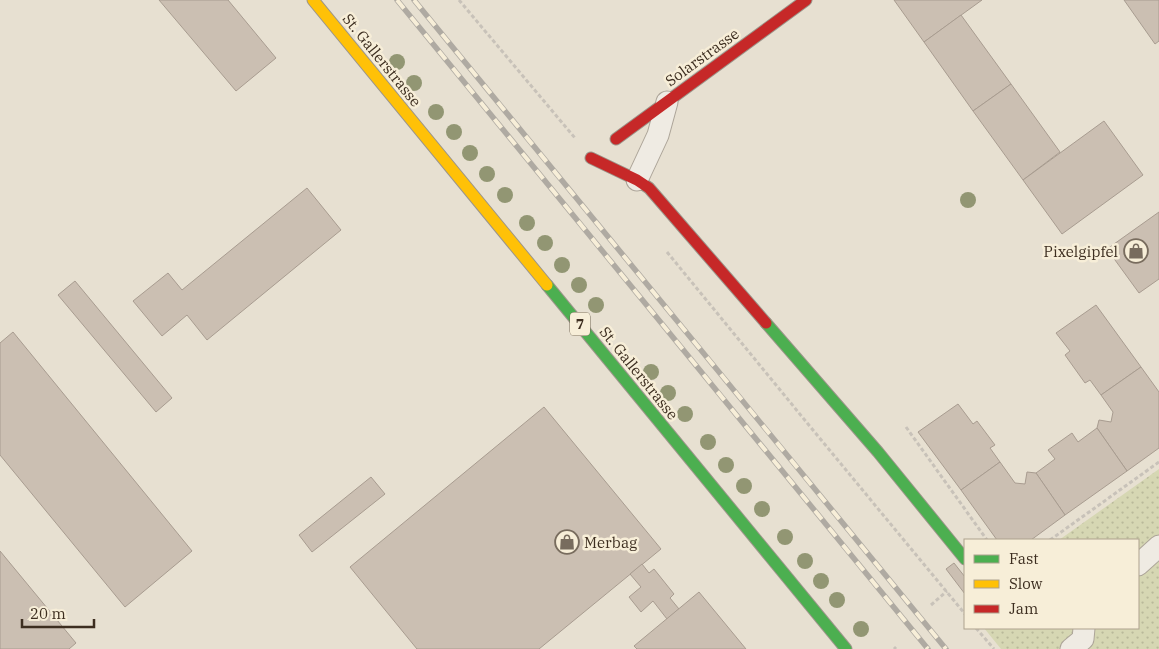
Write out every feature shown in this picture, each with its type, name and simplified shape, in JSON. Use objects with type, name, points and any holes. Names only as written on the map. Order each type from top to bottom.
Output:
[{"type":"main road","name":"St. Gallerstrasse","points":[[314,0],[846,649]]},
{"type":"main road","name":"Solarstrasse","points":[[616,139],[806,0]]},
{"type":"main road","points":[[591,158],[637,180],[649,188],[878,452],[964,558]]},
{"type":"street","points":[[637,180],[658,135],[667,102]]},
{"type":"street","points":[[1139,564],[1159,546]]},
{"type":"street","points":[[1071,649],[1083,639],[1084,629]]},
{"type":"path","points":[[459,0],[591,158]]},
{"type":"path","points":[[665,249],[964,613]]},
{"type":"path","points":[[906,428],[986,539]]},
{"type":"path","points":[[1051,539],[1159,462]]},
{"type":"path","points":[[931,604],[946,591]]},
{"type":"path","points":[[977,629],[994,649]]},
{"type":"green space","points":[[1159,469],[1159,649],[1001,649],[985,629],[1139,629],[1139,539],[1060,539]]},
{"type":"building","points":[[159,0],[228,0],[276,58],[236,91]]},
{"type":"building","points":[[894,0],[982,0],[924,42]]},
{"type":"building","points":[[1124,0],[1159,0],[1159,41],[1155,44]]},
{"type":"building","points":[[961,15],[1011,84],[973,111],[924,42]]},
{"type":"building","points":[[1011,84],[1060,152],[1023,180],[973,111]]},
{"type":"building","points":[[1104,121],[1143,175],[1062,234],[1023,180]]},
{"type":"building","points":[[307,188],[341,230],[207,340],[187,315],[162,336],[133,301],[168,273],[182,290]]},
{"type":"building","points":[[1159,212],[1159,279],[1139,293],[1107,249]]},
{"type":"building","points":[[75,281],[172,398],[156,412],[58,295]]},
{"type":"building","points":[[1096,305],[1141,367],[1101,395],[1090,380],[1085,383],[1065,355],[1070,351],[1056,333]]},
{"type":"building","points":[[13,332],[192,551],[125,607],[0,455],[0,343]]},
{"type":"building","points":[[1141,367],[1159,392],[1159,448],[1127,471],[1097,428],[1099,420],[1111,422],[1113,412],[1101,395]]},
{"type":"building","points":[[958,404],[973,424],[977,421],[995,445],[990,448],[1000,462],[961,490],[918,432]]},
{"type":"building","points":[[544,407],[661,549],[539,649],[417,649],[350,567]]},
{"type":"building","points":[[1097,428],[1127,471],[1065,515],[1036,473],[1055,459],[1048,450],[1072,433],[1078,442]]},
{"type":"building","points":[[1000,462],[1015,483],[1025,484],[1027,472],[1036,473],[1065,515],[1032,539],[996,539],[961,490]]},
{"type":"building","points":[[371,477],[385,494],[312,552],[299,535]]},
{"type":"building","points":[[0,551],[76,643],[69,649],[0,649]]},
{"type":"building","points":[[954,563],[964,576],[964,593],[946,569]]},
{"type":"building","points":[[642,564],[649,573],[654,569],[674,594],[670,598],[679,609],[667,619],[653,601],[641,612],[629,597],[641,587],[630,574]]},
{"type":"building","points":[[699,592],[746,649],[637,649],[634,646]]},
{"type":"railway","points":[[397,0],[928,649]]},
{"type":"railway","points":[[414,0],[946,649]]},
{"type":"traffic: fast","points":[[547,285],[846,649]]},
{"type":"traffic: fast","points":[[766,323],[878,452],[964,558]]},
{"type":"traffic: slow","points":[[313,0],[547,285]]},
{"type":"traffic: jam","points":[[616,139],[806,0]]},
{"type":"traffic: jam","points":[[591,158],[637,180],[649,188],[766,323]]},
{"type":"place","name":"Pixelgipfel","points":[[1136,251]]},
{"type":"place","name":"Merbag","points":[[567,542]]}]
